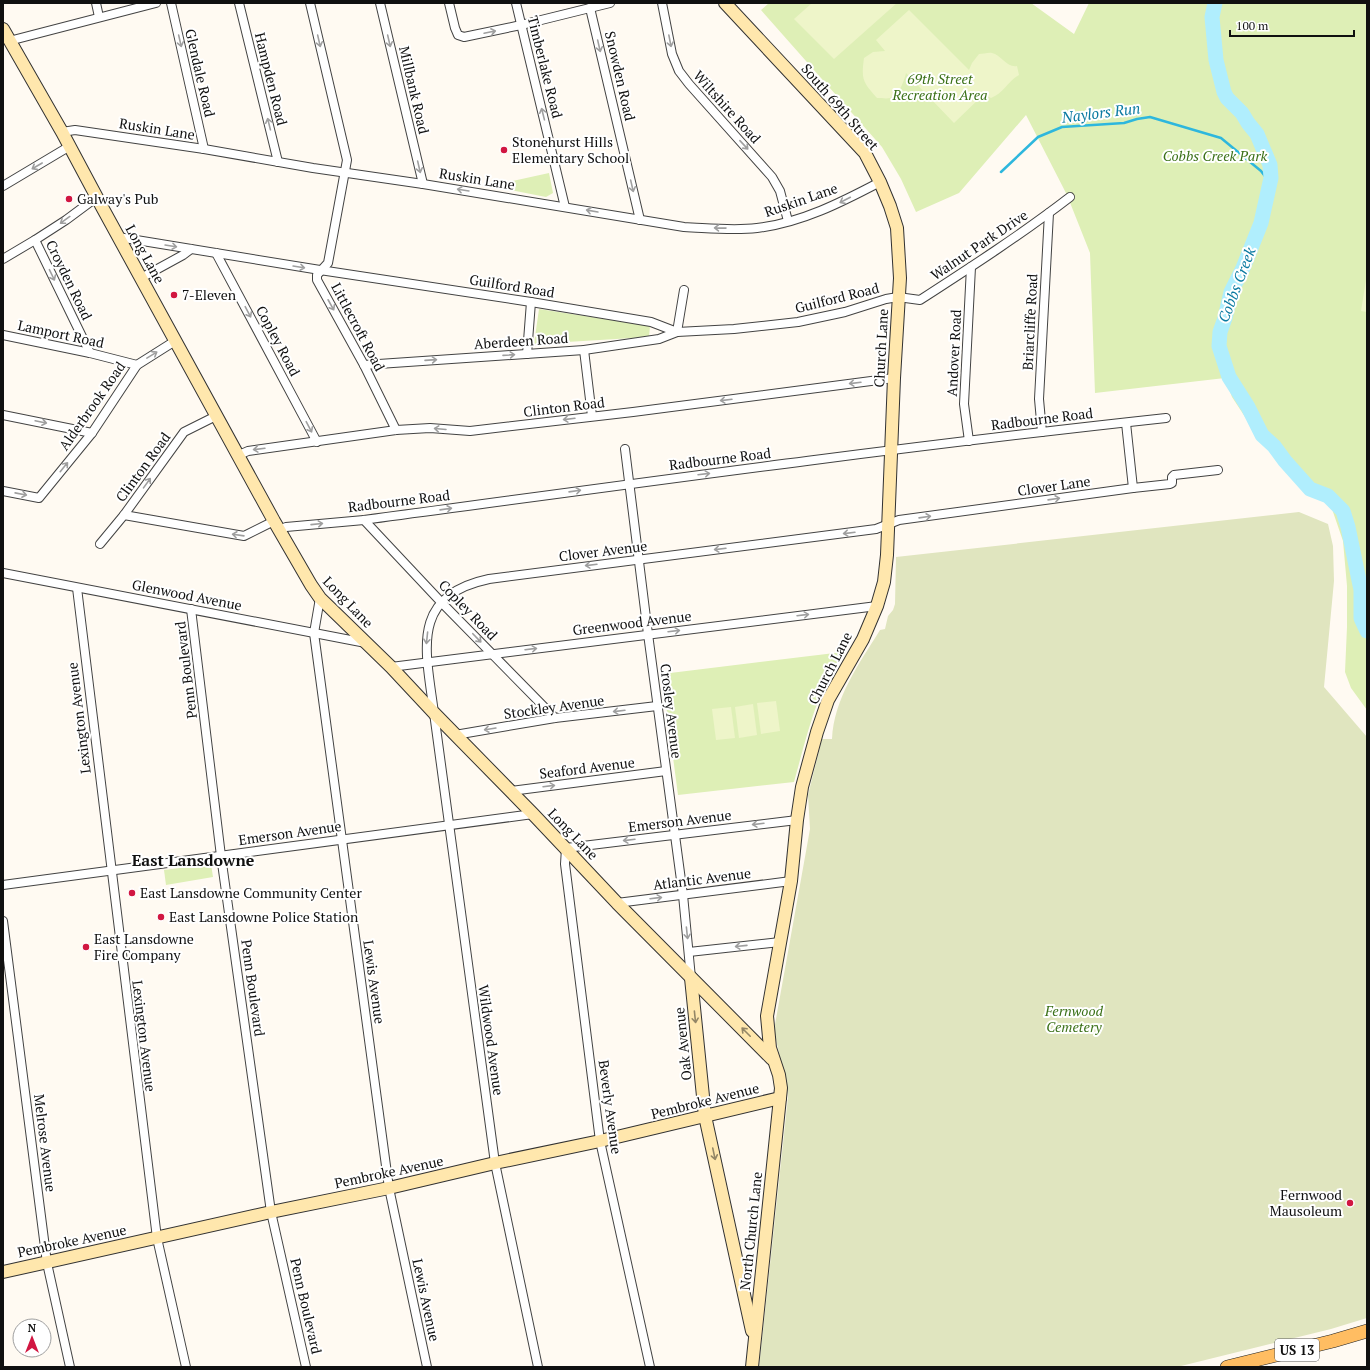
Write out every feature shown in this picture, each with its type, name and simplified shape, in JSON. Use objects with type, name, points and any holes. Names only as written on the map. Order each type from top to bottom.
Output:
[{"type":"main road","name":"US 13","points":[[1227,1367],[1333,1341],[1367,1331]]},
{"type":"street","points":[[96,3],[99,17]]},
{"type":"street","points":[[9,41],[156,3]]},
{"type":"street","name":"Glendale Road","points":[[171,3],[204,150]]},
{"type":"street","name":"Hampden Road","points":[[239,3],[278,162]]},
{"type":"street","name":"Littlecroft Road","points":[[310,3],[347,160],[328,263],[320,270],[317,275],[317,280],[364,365],[396,430]]},
{"type":"street","name":"Millbank Road","points":[[380,3],[423,184]]},
{"type":"street","points":[[449,3],[458,35],[464,37],[522,25],[610,3]]},
{"type":"street","name":"Timberlake Road","points":[[516,3],[565,207]]},
{"type":"street","name":"Wiltshire Road","points":[[662,3],[672,54],[678,71],[772,177],[780,191],[788,222]]},
{"type":"street","name":"South 69th Street","points":[[725,3],[864,153],[880,182],[897,228],[900,278],[898,297]]},
{"type":"street","name":"Snowden Road","points":[[590,8],[640,220]]},
{"type":"street","name":"Long Lane","points":[[3,30],[70,146],[140,278],[239,455],[276,526],[320,598],[391,667],[454,735],[511,791],[617,903],[773,1060]]},
{"type":"street","name":"Ruskin Lane","points":[[62,132],[75,130],[423,184],[684,227],[757,228],[788,222],[832,206],[880,182]]},
{"type":"street","points":[[3,186],[70,146]]},
{"type":"street","points":[[3,259],[66,220],[97,197]]},
{"type":"street","name":"Walnut Park Drive","points":[[898,297],[920,300],[971,267],[1070,197]]},
{"type":"street","name":"Briarcliffe Road","points":[[1042,432],[1039,399],[1049,213]]},
{"type":"street","name":"Guilford Road","points":[[118,237],[651,322],[677,332],[734,329],[798,322],[846,312],[886,299],[898,297]]},
{"type":"street","name":"Croyden Road","points":[[35,240],[90,353]]},
{"type":"street","points":[[140,278],[183,255],[191,249]]},
{"type":"street","name":"Copley Road","points":[[216,253],[316,442]]},
{"type":"street","name":"Andover Road","points":[[969,441],[964,404],[971,267]]},
{"type":"street","points":[[677,332],[684,290]]},
{"type":"street","name":"Church Lane","points":[[780,1098],[781,1088],[768,1036],[767,1016],[791,881],[802,787],[817,732],[828,700],[863,639],[877,606],[884,582],[887,556],[887,525],[898,297]]},
{"type":"street","points":[[527,354],[531,302]]},
{"type":"street","name":"Aberdeen Road","points":[[364,365],[584,350],[659,339],[677,332]]},
{"type":"street","name":"Lamport Road","points":[[3,336],[90,353],[137,366]]},
{"type":"street","name":"Alderbrook Road","points":[[3,491],[39,498],[92,433],[137,366],[175,341]]},
{"type":"street","points":[[584,350],[592,416]]},
{"type":"street","name":"Clinton Road","points":[[239,455],[248,451],[396,430],[430,428],[470,431],[633,412],[894,378]]},
{"type":"street","points":[[3,415],[92,433]]},
{"type":"street","name":"Clinton Road","points":[[100,544],[124,515],[184,432],[216,416]]},
{"type":"street","name":"Radbourne Road","points":[[124,515],[244,536],[276,526],[286,527],[364,520],[629,484],[1042,432],[1166,418]]},
{"type":"street","points":[[1126,423],[1133,488]]},
{"type":"street","name":"Crosley Avenue","points":[[625,449],[657,706],[683,895],[690,952],[691,978]]},
{"type":"street","name":"Clover Lane","points":[[887,525],[899,520],[1170,484],[1172,483],[1172,477],[1174,475],[1218,470]]},
{"type":"street","name":"Copley Road","points":[[364,520],[441,602],[555,718]]},
{"type":"street","name":"Clover Avenue","points":[[434,714],[428,663],[428,631],[434,614],[441,602],[452,593],[466,585],[489,579],[869,530],[887,525]]},
{"type":"street","name":"Glenwood Avenue","points":[[3,573],[366,643]]},
{"type":"street","name":"Lexington Avenue","points":[[77,588],[156,1238],[186,1367]]},
{"type":"street","name":"Lewis Avenue","points":[[320,598],[314,633],[389,1188],[427,1367]]},
{"type":"street","name":"Greenwood Avenue","points":[[391,667],[877,606]]},
{"type":"street","name":"Penn Boulevard","points":[[191,610],[221,856],[271,1212],[306,1367]]},
{"type":"street","name":"Stockley Avenue","points":[[454,735],[555,718],[657,706]]},
{"type":"street","name":"Wildwood Avenue","points":[[434,714],[495,1163],[538,1367]]},
{"type":"street","name":"Seaford Avenue","points":[[511,791],[666,771]]},
{"type":"street","name":"Emerson Avenue","points":[[3,885],[533,814]]},
{"type":"street","name":"Emerson Avenue","points":[[566,848],[797,820]]},
{"type":"street","name":"Beverly Avenue","points":[[566,848],[566,872],[600,1141],[650,1367]]},
{"type":"street","name":"Atlantic Avenue","points":[[617,903],[791,881]]},
{"type":"street","name":"Melrose Avenue","points":[[3,922],[47,1263],[70,1367]]},
{"type":"street","points":[[690,952],[780,942]]},
{"type":"street","name":"Oak Avenue","points":[[691,978],[706,1116],[755,1342]]},
{"type":"street","name":"Pembroke Avenue","points":[[3,1272],[600,1141],[780,1098]]},
{"type":"street","name":"North Church Lane","points":[[752,1367],[780,1098]]},
{"type":"green space","name":"Cobbs Creek Park","points":[[769,3],[1031,3],[1074,34],[1089,3],[1367,3],[1367,710],[1351,688],[1345,672],[1347,586],[1343,541],[1332,509],[1323,498],[1293,475],[1249,423],[1232,397],[1225,378],[1095,393],[1090,253],[1067,195],[1026,115],[959,193],[916,212],[901,179],[882,147],[761,10]]},
{"type":"green space","points":[[812,3],[897,3],[834,59],[794,19]]},
{"type":"green space","name":"69th Street Recreation Area","points":[[909,10],[969,70],[979,54],[991,53],[995,54],[1010,65],[1017,66],[1019,75],[995,96],[991,98],[984,94],[954,123],[906,73],[901,87],[896,94],[889,98],[877,98],[864,80],[864,58],[873,52],[885,51],[876,40]]},
{"type":"green space","points":[[549,173],[553,193],[546,197],[490,186]]},
{"type":"green space","points":[[1367,274],[1367,312],[1361,311]]},
{"type":"green space","points":[[539,309],[650,326],[649,337],[534,344]]},
{"type":"green space","name":"Fernwood Cemetery","points":[[1299,512],[1328,524],[1333,546],[1334,581],[1324,687],[1367,737],[1367,1318],[1331,1329],[1177,1367],[759,1367],[788,1097],[786,1077],[774,1030],[810,829],[808,795],[822,739],[832,739],[837,709],[849,682],[880,630],[885,629],[888,616],[893,610],[895,604],[896,557]]},
{"type":"green space","points":[[843,652],[820,696],[809,728],[794,782],[678,795],[662,674]]},
{"type":"green space","points":[[776,701],[780,731],[761,734],[757,703]]},
{"type":"green space","points":[[753,704],[757,735],[739,738],[735,707]]},
{"type":"green space","points":[[731,707],[735,738],[716,740],[712,709]]},
{"type":"green space","points":[[211,864],[213,877],[166,885],[164,870]]},
{"type":"waterway","name":"Cobbs Creek","points":[[1215,3],[1212,17],[1216,60],[1224,92],[1227,98],[1242,113],[1257,134],[1270,165],[1271,178],[1261,223],[1243,268],[1231,292],[1220,332],[1219,346],[1229,377],[1248,407],[1262,435],[1274,446],[1310,489],[1328,496],[1343,511],[1348,527],[1361,590],[1361,618],[1367,631]]},
{"type":"waterway","name":"Naylors Run","points":[[1001,172],[1038,137],[1062,127],[1124,123],[1150,117],[1221,138],[1261,171],[1270,183]]},
{"type":"place","name":"Stonehurst Hills Elementary School","points":[[504,150]]},
{"type":"place","name":"Galway's Pub","points":[[69,199]]},
{"type":"place","name":"7-Eleven","points":[[174,295]]},
{"type":"place","name":"East Lansdowne Community Center","points":[[132,893]]},
{"type":"place","name":"East Lansdowne Police Station","points":[[161,917]]},
{"type":"place","name":"East Lansdowne Fire Company","points":[[86,947]]},
{"type":"place","name":"Fernwood Mausoleum","points":[[1350,1203]]},
{"type":"district","name":"East Lansdowne","points":[[193,860]]}]
